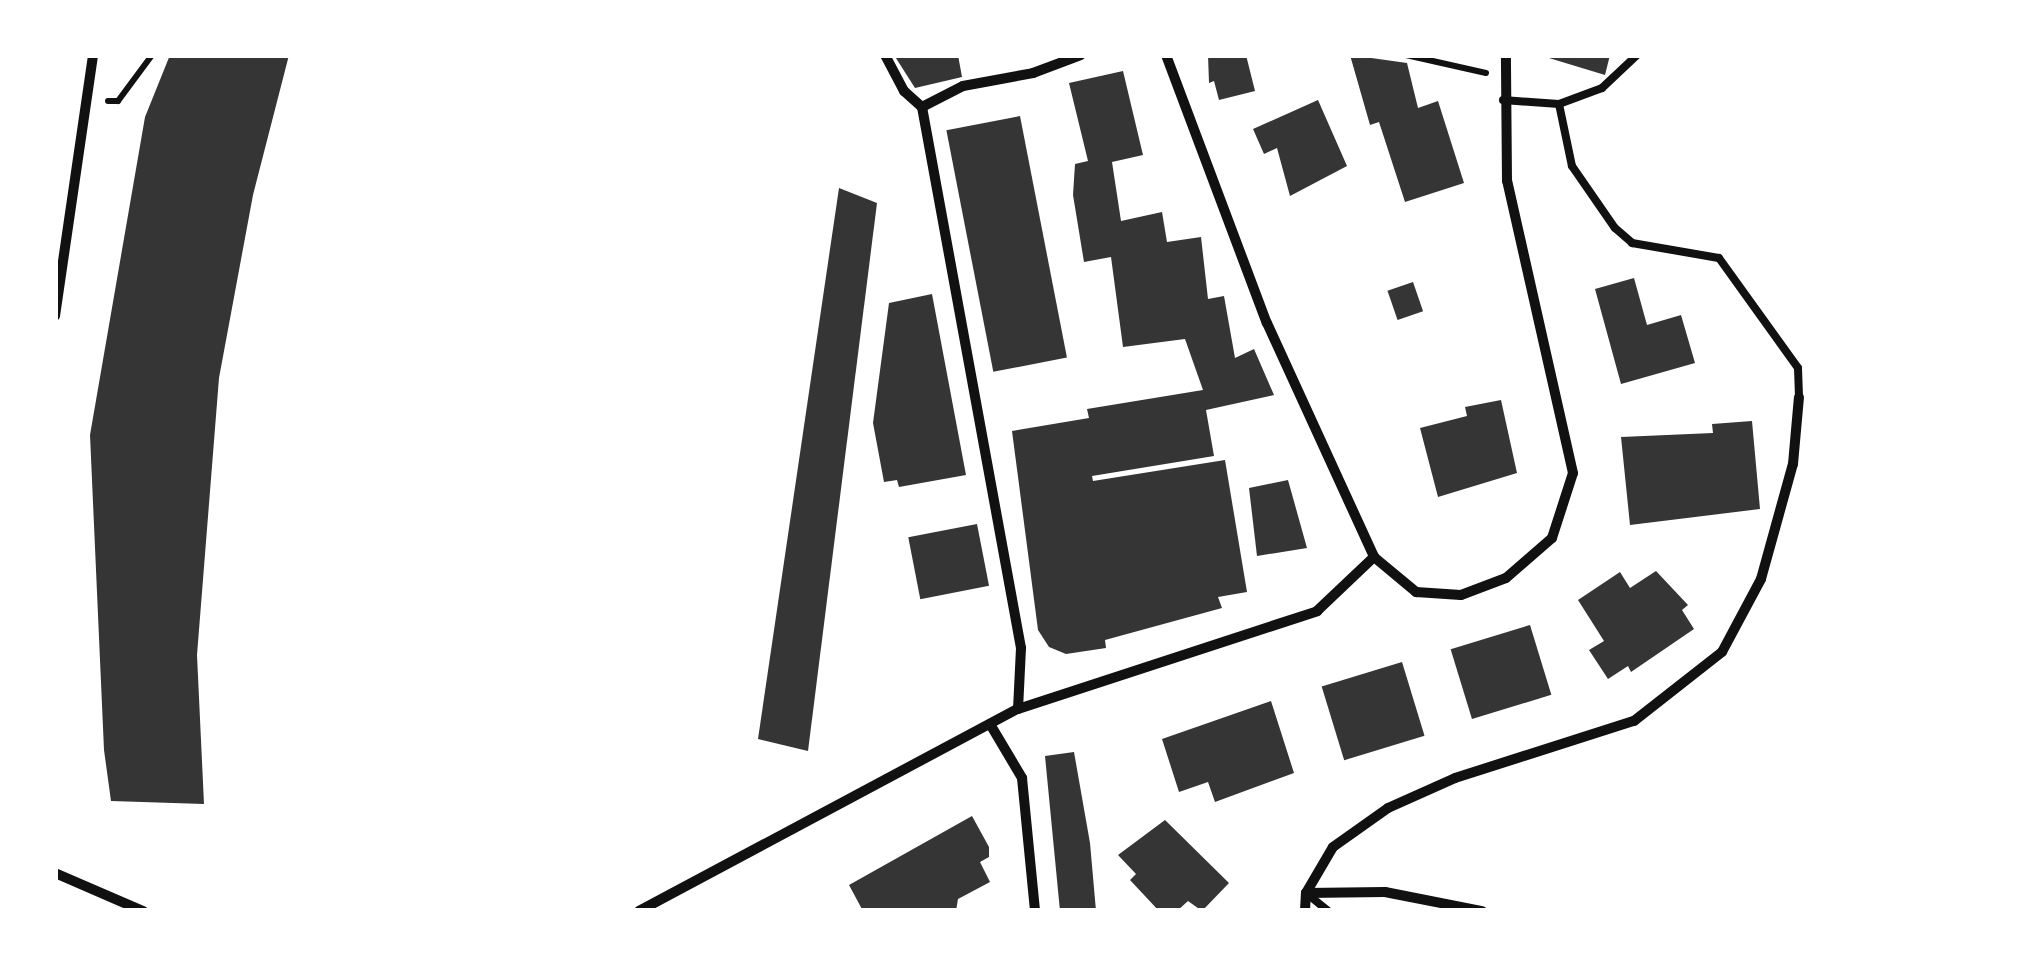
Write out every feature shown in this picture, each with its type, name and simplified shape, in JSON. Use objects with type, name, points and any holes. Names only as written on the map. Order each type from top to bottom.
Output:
[{"type":"street","points":[[55,316],[93,55]]},
{"type":"street","points":[[884,55],[904,91],[922,106],[1021,648],[1018,709]]},
{"type":"street","points":[[922,106],[963,86],[1033,73],[1081,55]]},
{"type":"street","points":[[1166,55],[1267,322],[1374,557],[1416,592],[1460,595],[1506,578],[1552,538],[1572,472],[1507,181],[1502,76],[1506,55]]},
{"type":"street","points":[[1305,911],[1306,893],[1333,847],[1388,808],[1455,778],[1634,721],[1722,652],[1760,579],[1793,464],[1799,397]]},
{"type":"street","points":[[639,911],[1018,709],[1317,610],[1374,557]]},
{"type":"street","points":[[990,724],[1022,778],[1035,911]]},
{"type":"street","points":[[55,873],[143,911]]},
{"type":"street","points":[[1306,893],[1385,892],[1482,911]]},
{"type":"lane","points":[[1503,100],[1559,104],[1602,88],[1637,55]]},
{"type":"lane","points":[[1559,104],[1572,166],[1615,228],[1632,243],[1719,258],[1798,368],[1799,397]]},
{"type":"lane","points":[[1306,893],[1328,911]]},
{"type":"path","points":[[86,100],[118,101],[152,55]]},
{"type":"path","points":[[1406,55],[1502,76]]},
{"type":"building","points":[[170,55],[289,55],[253,195],[219,378],[197,655],[204,804],[111,801],[104,750],[90,435],[145,117]]},
{"type":"building","points":[[894,55],[958,55],[962,77],[915,88]]},
{"type":"building","points":[[1208,55],[1246,55],[1255,91],[1219,100],[1214,81],[1209,83]]},
{"type":"building","points":[[1350,55],[1407,63],[1418,108],[1438,101],[1464,183],[1405,202],[1379,122],[1370,125]]},
{"type":"building","points":[[1539,55],[1610,55],[1605,75]]},
{"type":"building","points":[[1123,71],[1143,155],[1112,162],[1121,221],[1162,212],[1167,242],[1201,237],[1208,299],[1224,296],[1235,358],[1254,349],[1274,395],[1206,410],[1214,456],[1092,476],[1093,481],[1225,460],[1247,592],[1218,597],[1222,608],[1105,640],[1106,648],[1066,654],[1049,647],[1038,630],[1012,431],[1089,418],[1087,409],[1203,390],[1185,339],[1123,347],[1111,257],[1084,262],[1073,195],[1075,164],[1088,161],[1069,83]]},
{"type":"building","points":[[1318,100],[1347,166],[1290,196],[1277,148],[1264,154],[1253,129]]},
{"type":"building","points":[[1020,116],[1067,357],[993,372],[946,130]]},
{"type":"building","points":[[839,188],[877,203],[808,751],[758,739]]},
{"type":"building","points":[[1634,278],[1647,325],[1681,315],[1695,363],[1621,384],[1595,289]]},
{"type":"building","points":[[1413,282],[1423,311],[1398,320],[1387,291]]},
{"type":"building","points":[[932,294],[966,475],[899,487],[897,480],[884,482],[873,423],[889,303]]},
{"type":"building","points":[[1501,400],[1517,473],[1438,497],[1420,428],[1467,416],[1465,407]]},
{"type":"building","points":[[1752,421],[1760,509],[1630,525],[1621,437],[1713,433],[1712,424]]},
{"type":"building","points":[[1288,480],[1307,548],[1257,556],[1249,488]]},
{"type":"building","points":[[977,524],[989,586],[920,599],[908,537]]},
{"type":"building","points":[[1656,571],[1688,605],[1682,610],[1694,629],[1631,672],[1628,666],[1608,679],[1589,650],[1604,641],[1578,600],[1620,572],[1630,588]]},
{"type":"building","points":[[1530,625],[1551,695],[1472,719],[1451,649]]},
{"type":"building","points":[[1402,662],[1425,736],[1344,760],[1322,687]]},
{"type":"building","points":[[1271,701],[1294,773],[1215,802],[1208,782],[1179,792],[1162,739]]},
{"type":"building","points":[[1074,752],[1090,843],[1096,911],[1060,911],[1045,756]]},
{"type":"building","points":[[972,816],[989,847],[989,857],[980,862],[990,882],[958,899],[956,911],[863,911],[849,885]]},
{"type":"building","points":[[1165,820],[1229,883],[1202,911],[1188,901],[1177,911],[1159,911],[1130,880],[1136,874],[1118,855]]}]
